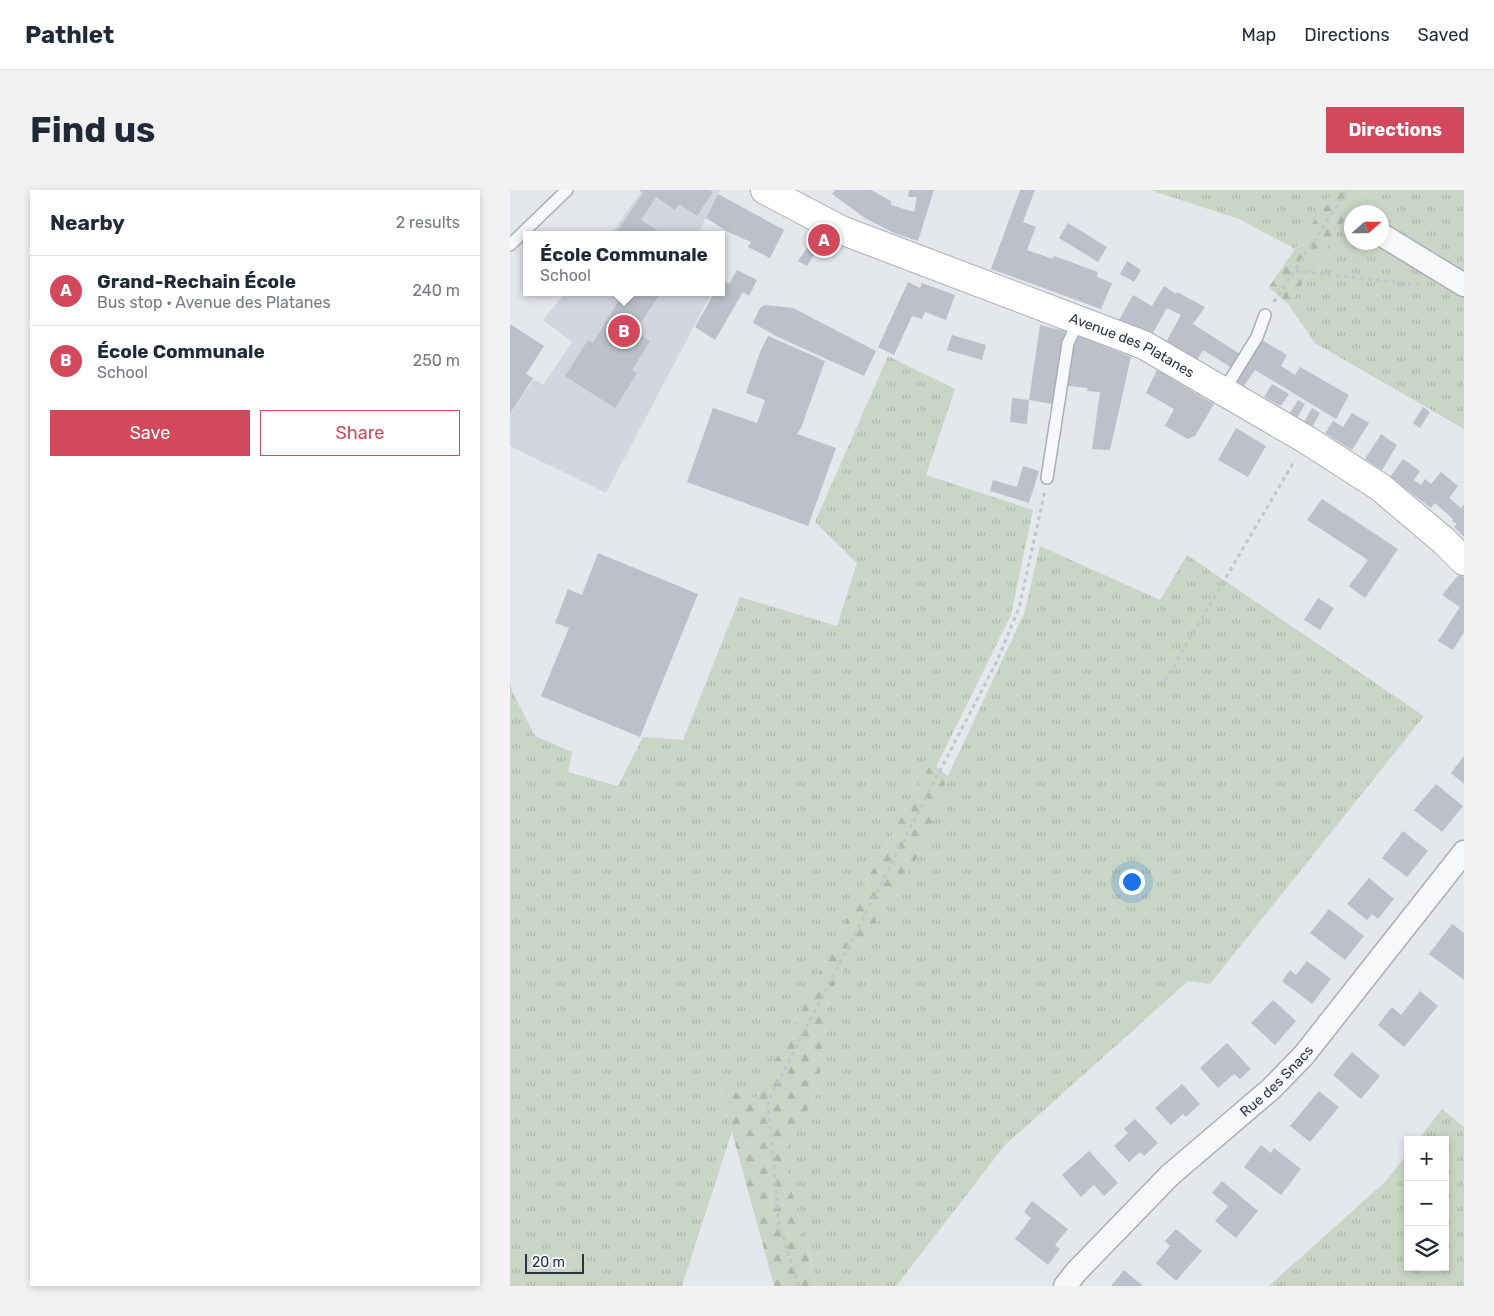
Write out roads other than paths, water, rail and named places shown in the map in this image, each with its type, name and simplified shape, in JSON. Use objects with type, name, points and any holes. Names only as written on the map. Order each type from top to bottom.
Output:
[{"type":"street","name":"Avenue des Platanes","points":[[766,190],[841,230],[1144,345],[1307,440],[1380,488],[1444,540],[1464,561]]},
{"type":"street","points":[[1389,239],[1464,285]]},
{"type":"street","name":"Rue des Snacs","points":[[1065,1286],[1076,1272],[1170,1174],[1271,1089],[1304,1055],[1464,852]]},
{"type":"lane","points":[[525,231],[568,190]]},
{"type":"lane","points":[[510,245],[523,233]]},
{"type":"lane","points":[[1223,392],[1257,338],[1265,315]]},
{"type":"lane","points":[[1047,478],[1068,343],[1079,320]]},
{"type":"place","name":"Grand-Rechain École","points":[[824,240]]},
{"type":"place","name":"École Communale","points":[[624,331]]}]
